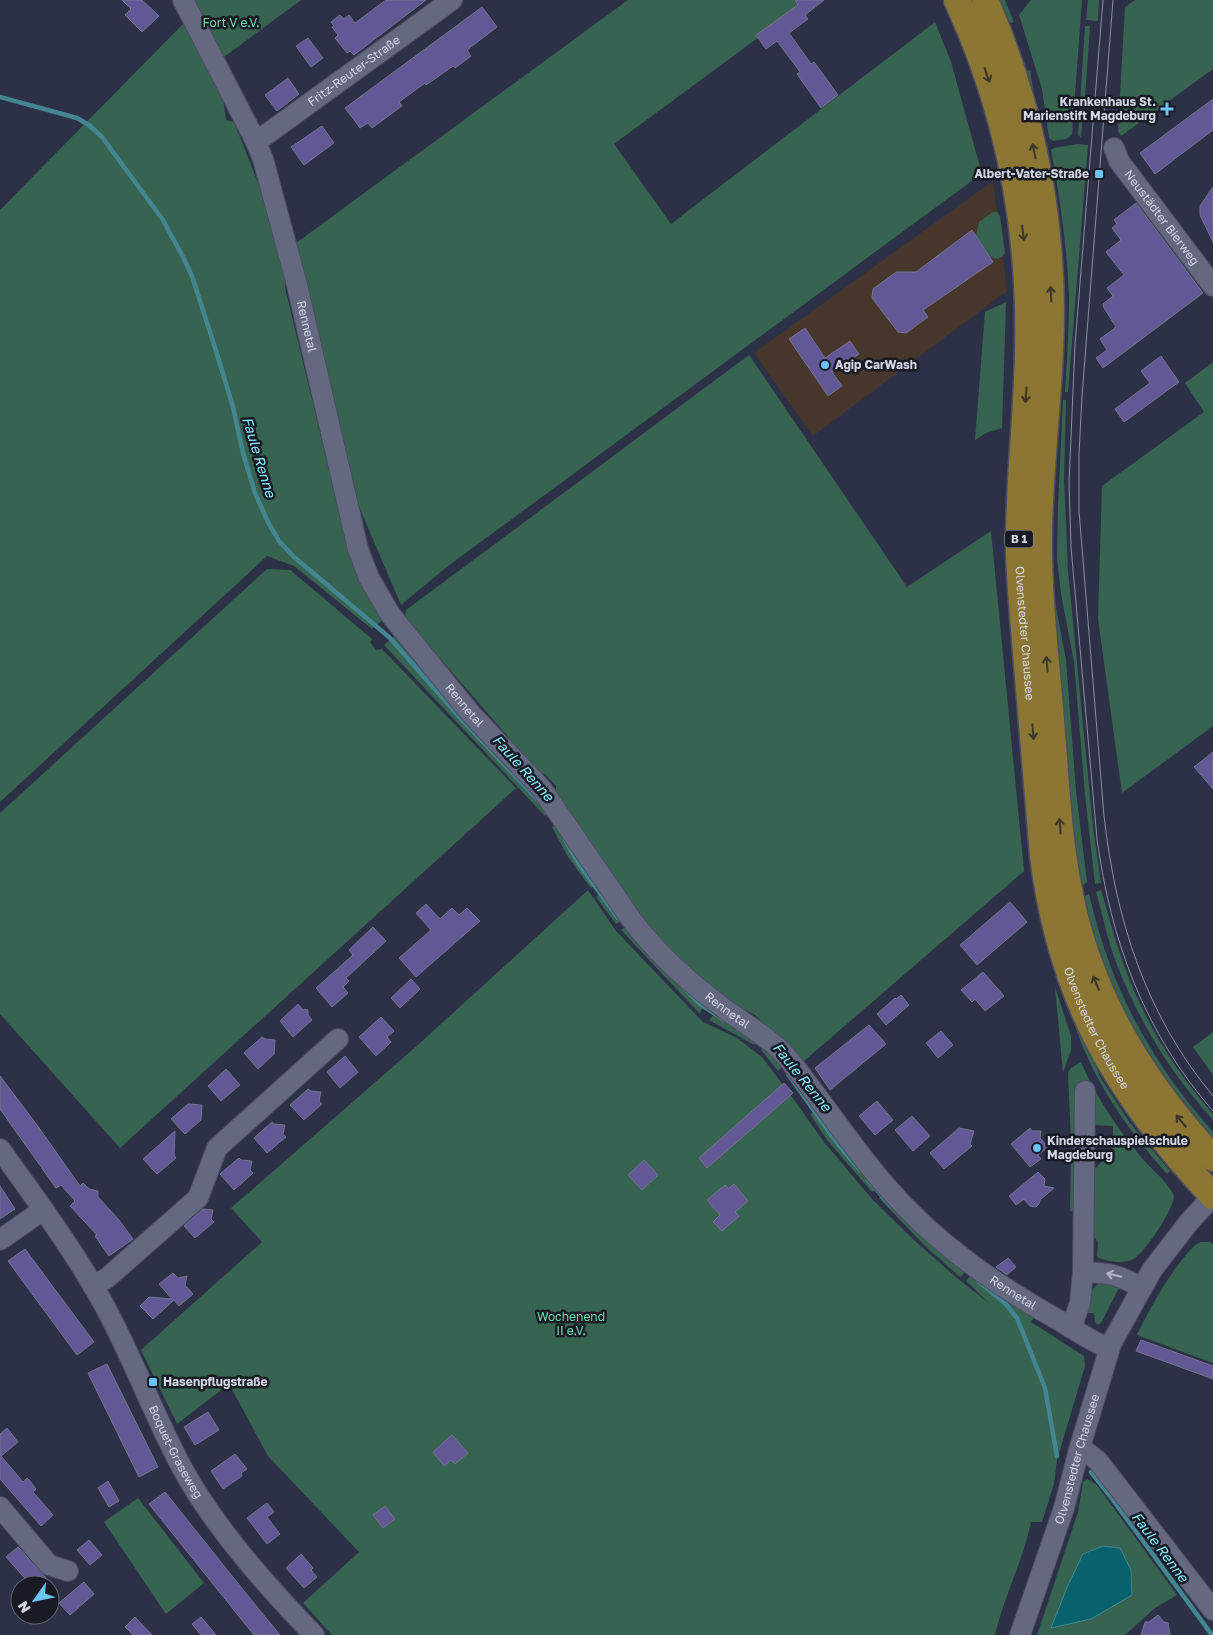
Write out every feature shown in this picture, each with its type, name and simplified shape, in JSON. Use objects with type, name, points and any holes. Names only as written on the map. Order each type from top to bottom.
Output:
[{"type":"main road","name":"Olvenstedter Chaussee","points":[[957,0],[991,85],[1005,136],[1018,196],[1027,266],[1028,354],[1020,488],[1019,552],[1043,846],[1050,898],[1062,950],[1074,988],[1085,1015],[1110,1064],[1145,1117],[1184,1165],[1213,1196]]},
{"type":"main road","name":"Olvenstedter Chaussee","points":[[985,0],[1019,92],[1038,169],[1050,272],[1050,336],[1041,475],[1039,555],[1058,798],[1067,881],[1086,957],[1119,1032],[1140,1068],[1163,1099],[1213,1158]]},
{"type":"street","name":"Rennetal","points":[[183,0],[256,142],[271,186],[297,285],[358,549],[369,578],[382,603],[470,714],[541,788],[631,919],[661,954],[718,1004],[747,1023],[784,1055],[886,1186],[938,1238],[966,1262],[998,1285],[1109,1349]]},
{"type":"street","name":"Fritz-Reuter-Straße","points":[[256,142],[452,0]]},
{"type":"street","name":"Neustädter Bierweg","points":[[1114,148],[1130,175],[1213,286]]},
{"type":"street","points":[[93,1286],[107,1278],[198,1198],[217,1148],[338,1039]]},
{"type":"street","points":[[1071,1328],[1080,1303],[1083,1272],[1085,1091]]},
{"type":"street","name":"Boquet-Graseweg","points":[[0,1149],[93,1286],[121,1338],[186,1474],[220,1526],[259,1575],[314,1635]]},
{"type":"street","name":"Olvenstedter Chaussee","points":[[1020,1635],[1062,1516],[1079,1450],[1109,1349],[1142,1288],[1169,1247],[1213,1196]]},
{"type":"street","points":[[0,1240],[43,1210]]},
{"type":"street","points":[[1083,1272],[1107,1273],[1119,1276],[1142,1288]]},
{"type":"street","points":[[1079,1450],[1088,1453],[1098,1461],[1213,1610]]},
{"type":"street","points":[[0,1507],[49,1565],[68,1571]]},
{"type":"shaded area","points":[[993,181],[1007,291],[813,436],[754,353]]},
{"type":"shaded area","points":[[1103,1546],[1120,1548],[1131,1570],[1132,1595],[1091,1619],[1051,1628],[1083,1554]]},
{"type":"green space","name":"Fort V e.V.","points":[[193,0],[301,0],[224,57]]},
{"type":"green space","points":[[628,0],[809,0],[614,144],[671,224],[935,22],[951,62],[980,167],[973,180],[448,566],[401,605],[360,509],[296,243]]},
{"type":"green space","points":[[1000,0],[1005,0],[1014,22],[1010,23]]},
{"type":"green space","points":[[1031,0],[1082,0],[1072,135],[1066,139],[1053,141],[1049,138],[1042,89],[1019,15]]},
{"type":"green space","points":[[1088,0],[1099,0],[1098,21],[1086,20]]},
{"type":"green space","points":[[1135,0],[1213,0],[1213,69],[1121,136],[1118,131],[1125,7]]},
{"type":"green space","points":[[186,21],[223,99],[226,120],[234,122],[260,188],[285,272],[285,288],[343,528],[385,618],[372,629],[294,566],[267,556],[0,802],[0,210]]},
{"type":"green space","points":[[1085,26],[1090,26],[1085,97],[1082,98],[1082,101],[1084,101],[1081,137],[1078,135]]},
{"type":"green space","points":[[1030,70],[1040,132],[1038,141],[1027,71]]},
{"type":"green space","points":[[1078,144],[1088,145],[1068,392],[1065,392],[1069,320],[1067,259],[1051,150]]},
{"type":"green space","points":[[993,212],[997,212],[1000,216],[1005,253],[1001,258],[996,259],[989,255],[976,236],[979,222]]},
{"type":"green space","points":[[1006,302],[1002,428],[986,433],[975,440],[985,312]]},
{"type":"green space","points":[[749,355],[907,587],[991,531],[1024,871],[804,1061],[755,1015],[726,1000],[672,954],[640,916],[556,792],[556,786],[545,774],[538,774],[405,618],[406,610]]},
{"type":"green space","points":[[1213,362],[1213,726],[1122,793],[1098,619],[1102,486],[1204,412],[1185,383]]},
{"type":"green space","points":[[1063,400],[1066,400],[1064,478],[1068,571],[1093,827],[1101,883],[1095,884],[1074,662],[1061,594],[1057,558]]},
{"type":"green space","points":[[1049,515],[1052,586],[1066,660],[1076,791],[1087,882],[1079,885],[1048,607]]},
{"type":"green space","points":[[267,569],[290,570],[372,639],[370,642],[376,650],[382,649],[516,788],[120,1148],[0,1014],[0,813]]},
{"type":"green space","points":[[398,633],[553,812],[545,816],[384,645]]},
{"type":"green space","points":[[558,822],[599,883],[591,888],[568,857],[552,827]]},
{"type":"green space","name":"Wochenend II e.V.","points":[[588,890],[616,931],[703,1022],[737,1038],[762,1057],[824,1142],[872,1199],[915,1241],[990,1304],[966,1281],[973,1272],[1035,1316],[1031,1322],[1084,1356],[1085,1366],[1057,1460],[1054,1484],[1042,1522],[1031,1522],[995,1635],[332,1635],[303,1603],[359,1552],[268,1456],[229,1384],[177,1424],[141,1350],[262,1242],[231,1208],[419,1044]]},
{"type":"green space","points":[[1101,890],[1122,960],[1139,1002],[1160,1042],[1198,1097],[1213,1114],[1213,1120],[1170,1066],[1136,1007],[1111,947],[1096,892]]},
{"type":"green space","points":[[603,891],[624,919],[616,924],[596,897]]},
{"type":"green space","points":[[1089,894],[1109,961],[1135,1021],[1151,1050],[1190,1105],[1213,1132],[1213,1147],[1127,1030],[1080,899]]},
{"type":"green space","points":[[630,924],[705,1001],[700,1014],[621,930]]},
{"type":"green space","points":[[1055,987],[1071,1036],[1071,1050],[1063,1073]]},
{"type":"green space","points":[[1065,987],[1100,1077],[1130,1123],[1170,1171],[1167,1174],[1132,1132],[1103,1087],[1080,1039],[1071,1014]]},
{"type":"green space","points":[[717,1011],[759,1039],[754,1045],[709,1020]]},
{"type":"green space","points":[[1213,1032],[1213,1075],[1193,1047]]},
{"type":"green space","points":[[767,1044],[785,1063],[778,1071],[761,1050]]},
{"type":"green space","points":[[1081,1062],[1093,1088],[1115,1123],[1141,1157],[1168,1186],[1174,1196],[1173,1202],[1158,1230],[1139,1255],[1130,1261],[1112,1261],[1097,1256],[1098,1243],[1091,1231],[1091,1173],[1113,1150],[1113,1126],[1094,1125],[1075,1141],[1071,1142],[1068,1073],[1071,1068]]},
{"type":"green space","points":[[819,1110],[878,1188],[872,1192],[827,1140],[810,1114]]},
{"type":"green space","points":[[1071,1150],[1078,1151],[1077,1212],[1070,1211]]},
{"type":"green space","points":[[884,1194],[968,1269],[960,1277],[924,1245],[879,1198]]},
{"type":"green space","points":[[1201,1242],[1213,1244],[1213,1363],[1137,1335],[1174,1270],[1190,1250]]},
{"type":"green space","points":[[1102,1282],[1115,1284],[1119,1288],[1101,1323],[1098,1325],[1095,1322],[1094,1313],[1088,1313],[1090,1295],[1094,1287]]},
{"type":"green space","points":[[1087,1479],[1096,1484],[1177,1595],[1155,1608],[1125,1635],[1037,1635],[1078,1512],[1083,1482]]},
{"type":"green space","points":[[138,1498],[204,1583],[166,1614],[104,1522]]},
{"type":"building","points":[[122,0],[142,0],[159,16],[142,32],[125,15],[131,9]]},
{"type":"building","points":[[386,0],[426,0],[354,55],[350,51],[347,53],[335,38],[338,35],[331,22],[340,15],[344,19],[349,15],[355,23]]},
{"type":"building","points":[[795,0],[824,0],[805,15],[808,19],[789,33],[811,64],[814,62],[838,95],[821,108],[797,74],[800,72],[777,41],[766,49],[756,35],[798,5]]},
{"type":"building","points":[[482,7],[497,27],[467,50],[471,56],[455,68],[453,66],[426,85],[425,83],[399,102],[402,106],[372,128],[368,123],[360,128],[345,108]]},
{"type":"building","points":[[308,38],[323,58],[311,67],[296,46]]},
{"type":"building","points":[[288,78],[299,94],[277,111],[265,95]]},
{"type":"building","points":[[1213,99],[1213,130],[1155,174],[1140,153]]},
{"type":"building","points":[[322,126],[334,143],[304,165],[291,147]]},
{"type":"building","points":[[1213,187],[1213,242],[1200,215],[1200,206]]},
{"type":"building","points":[[1136,203],[1203,293],[1103,368],[1096,358],[1107,350],[1100,339],[1116,327],[1103,304],[1113,296],[1107,288],[1124,275],[1106,252],[1121,240],[1112,228],[1117,224],[1114,220]]},
{"type":"building","points":[[972,230],[993,262],[923,310],[928,317],[906,333],[898,332],[872,298],[873,289],[896,272],[916,272]]},
{"type":"building","name":"Agip CarWash","points":[[805,328],[825,358],[850,341],[859,354],[832,372],[842,386],[828,396],[789,339]]},
{"type":"building","points":[[1161,356],[1179,382],[1124,422],[1115,409],[1150,383],[1141,371]]},
{"type":"building","points":[[1213,752],[1213,789],[1194,767]]},
{"type":"building","points":[[1010,902],[1027,922],[977,965],[960,945]]},
{"type":"building","points":[[426,904],[440,919],[452,908],[459,915],[467,908],[480,921],[416,977],[399,958],[431,930],[416,913]]},
{"type":"building","points":[[373,927],[386,941],[346,978],[349,981],[343,987],[348,993],[332,1007],[316,988],[353,955],[349,950]]},
{"type":"building","points":[[983,972],[1004,996],[985,1011],[975,999],[972,1002],[961,990]]},
{"type":"building","points":[[411,979],[420,989],[400,1008],[391,998]]},
{"type":"building","points":[[901,995],[909,1005],[886,1025],[877,1014]]},
{"type":"building","points":[[298,1004],[302,1009],[308,1010],[308,1015],[312,1020],[293,1037],[280,1021]]},
{"type":"building","points":[[381,1017],[394,1031],[387,1037],[391,1042],[376,1056],[359,1037]]},
{"type":"building","points":[[869,1025],[886,1044],[830,1090],[815,1068]]},
{"type":"building","points":[[941,1031],[953,1045],[938,1058],[926,1043]]},
{"type":"building","points":[[262,1037],[275,1040],[274,1054],[258,1069],[244,1053]]},
{"type":"building","points":[[345,1056],[358,1072],[340,1088],[327,1072]]},
{"type":"building","points":[[226,1069],[240,1085],[221,1101],[208,1086]]},
{"type":"building","points":[[0,1076],[80,1186],[83,1183],[89,1189],[98,1191],[98,1197],[133,1239],[109,1256],[95,1236],[97,1235],[70,1206],[75,1201],[61,1185],[56,1188],[0,1109]]},
{"type":"building","points":[[784,1083],[793,1093],[707,1168],[699,1158]]},
{"type":"building","points":[[308,1089],[321,1092],[319,1101],[322,1104],[304,1120],[290,1105]]},
{"type":"building","points":[[877,1101],[893,1120],[875,1135],[859,1116]]},
{"type":"building","points":[[188,1104],[202,1105],[201,1120],[185,1134],[171,1119]]},
{"type":"building","points":[[912,1116],[930,1136],[913,1151],[895,1130]]},
{"type":"building","points":[[272,1122],[285,1125],[283,1134],[286,1137],[267,1153],[254,1138]]},
{"type":"building","points":[[959,1128],[974,1131],[970,1144],[972,1146],[944,1169],[930,1153]]},
{"type":"building","points":[[1030,1128],[1032,1131],[1041,1131],[1040,1138],[1048,1147],[1038,1155],[1041,1159],[1030,1167],[1011,1144]]},
{"type":"building","points":[[175,1131],[174,1155],[176,1158],[157,1174],[143,1159]]},
{"type":"building","points":[[239,1158],[252,1161],[250,1170],[253,1173],[234,1190],[220,1174]]},
{"type":"building","points":[[644,1160],[658,1175],[642,1190],[628,1175]]},
{"type":"building","points":[[1038,1172],[1045,1179],[1044,1186],[1054,1188],[1040,1200],[1036,1207],[1030,1206],[1024,1199],[1016,1205],[1009,1196]]},
{"type":"building","points":[[734,1184],[748,1201],[735,1212],[739,1216],[722,1231],[713,1222],[720,1215],[707,1200],[725,1185],[728,1189]]},
{"type":"building","points":[[0,1186],[15,1209],[0,1219]]},
{"type":"building","points":[[203,1209],[213,1210],[211,1219],[214,1222],[195,1238],[184,1226]]},
{"type":"building","points":[[25,1249],[94,1342],[77,1355],[8,1261]]},
{"type":"building","points":[[1008,1258],[1016,1267],[1007,1275],[996,1267]]},
{"type":"building","points":[[173,1273],[178,1278],[187,1276],[185,1285],[193,1294],[179,1306],[174,1300],[153,1319],[140,1306],[149,1297],[172,1299],[159,1284]]},
{"type":"building","points":[[1141,1340],[1213,1366],[1213,1379],[1136,1351]]},
{"type":"building","points":[[107,1364],[158,1467],[139,1477],[88,1373]]},
{"type":"building","points":[[208,1412],[219,1430],[195,1445],[184,1427]]},
{"type":"building","points":[[7,1428],[18,1442],[1,1456],[23,1482],[27,1478],[29,1480],[36,1489],[33,1492],[53,1515],[41,1526],[0,1479],[0,1434]]},
{"type":"building","points":[[452,1435],[468,1453],[455,1464],[451,1460],[444,1466],[433,1452]]},
{"type":"building","points":[[235,1454],[247,1469],[241,1473],[242,1476],[223,1489],[211,1471]]},
{"type":"building","points":[[108,1481],[119,1501],[109,1507],[98,1488]]},
{"type":"building","points":[[165,1492],[280,1635],[254,1635],[221,1594],[149,1504]]},
{"type":"building","points":[[267,1503],[274,1512],[267,1517],[280,1534],[267,1544],[247,1518]]},
{"type":"building","points":[[385,1506],[395,1519],[383,1528],[373,1515]]},
{"type":"building","points":[[89,1540],[102,1555],[90,1565],[77,1550]]},
{"type":"building","points":[[18,1547],[43,1575],[22,1575],[6,1557]]},
{"type":"building","points":[[301,1554],[313,1568],[311,1570],[317,1577],[304,1588],[286,1568]]},
{"type":"building","points":[[84,1582],[94,1594],[70,1615],[60,1602]]},
{"type":"building","points":[[1158,1615],[1164,1622],[1168,1623],[1170,1635],[1141,1635],[1145,1622],[1149,1622]]},
{"type":"building","points":[[135,1617],[152,1635],[133,1635],[125,1627]]},
{"type":"building","points":[[201,1617],[216,1635],[201,1635],[192,1624]]},
{"type":"waterway","name":"Faule Renne","points":[[0,97],[77,118],[89,125],[102,137],[163,220],[192,276],[233,407],[243,453],[255,493],[279,541],[294,557],[389,637],[463,721],[540,802]]},
{"type":"waterway","name":"Faule Renne","points":[[565,840],[580,866],[618,918]]},
{"type":"waterway","name":"Faule Renne","points":[[685,989],[700,1004],[724,1020]]},
{"type":"waterway","name":"Faule Renne","points":[[788,1074],[837,1143],[860,1170]]},
{"type":"waterway","name":"Faule Renne","points":[[868,1180],[891,1206]]},
{"type":"waterway","name":"Faule Renne","points":[[978,1281],[1005,1303],[1017,1318],[1045,1388],[1057,1456]]},
{"type":"waterway","name":"Faule Renne","points":[[1091,1472],[1212,1635]]},
{"type":"tram line","points":[[1103,0],[1075,345],[1069,483],[1071,547],[1097,839],[1111,913],[1134,984],[1168,1050],[1189,1081],[1213,1111]]},
{"type":"tram line","points":[[1113,0],[1079,454],[1079,511],[1104,816],[1109,855],[1117,892],[1137,964],[1169,1032],[1189,1065],[1213,1096]]},
{"type":"place","name":"Krankenhaus St. Marienstift Magdeburg","points":[[1167,109]]},
{"type":"place","name":"Albert-Vater-Straße","points":[[1099,174]]},
{"type":"place","name":"Agip CarWash","points":[[825,365]]},
{"type":"place","name":"Kinderschauspielschule Magdeburg","points":[[1037,1148]]},
{"type":"place","name":"Hasenpflugstraße","points":[[153,1382]]}]
